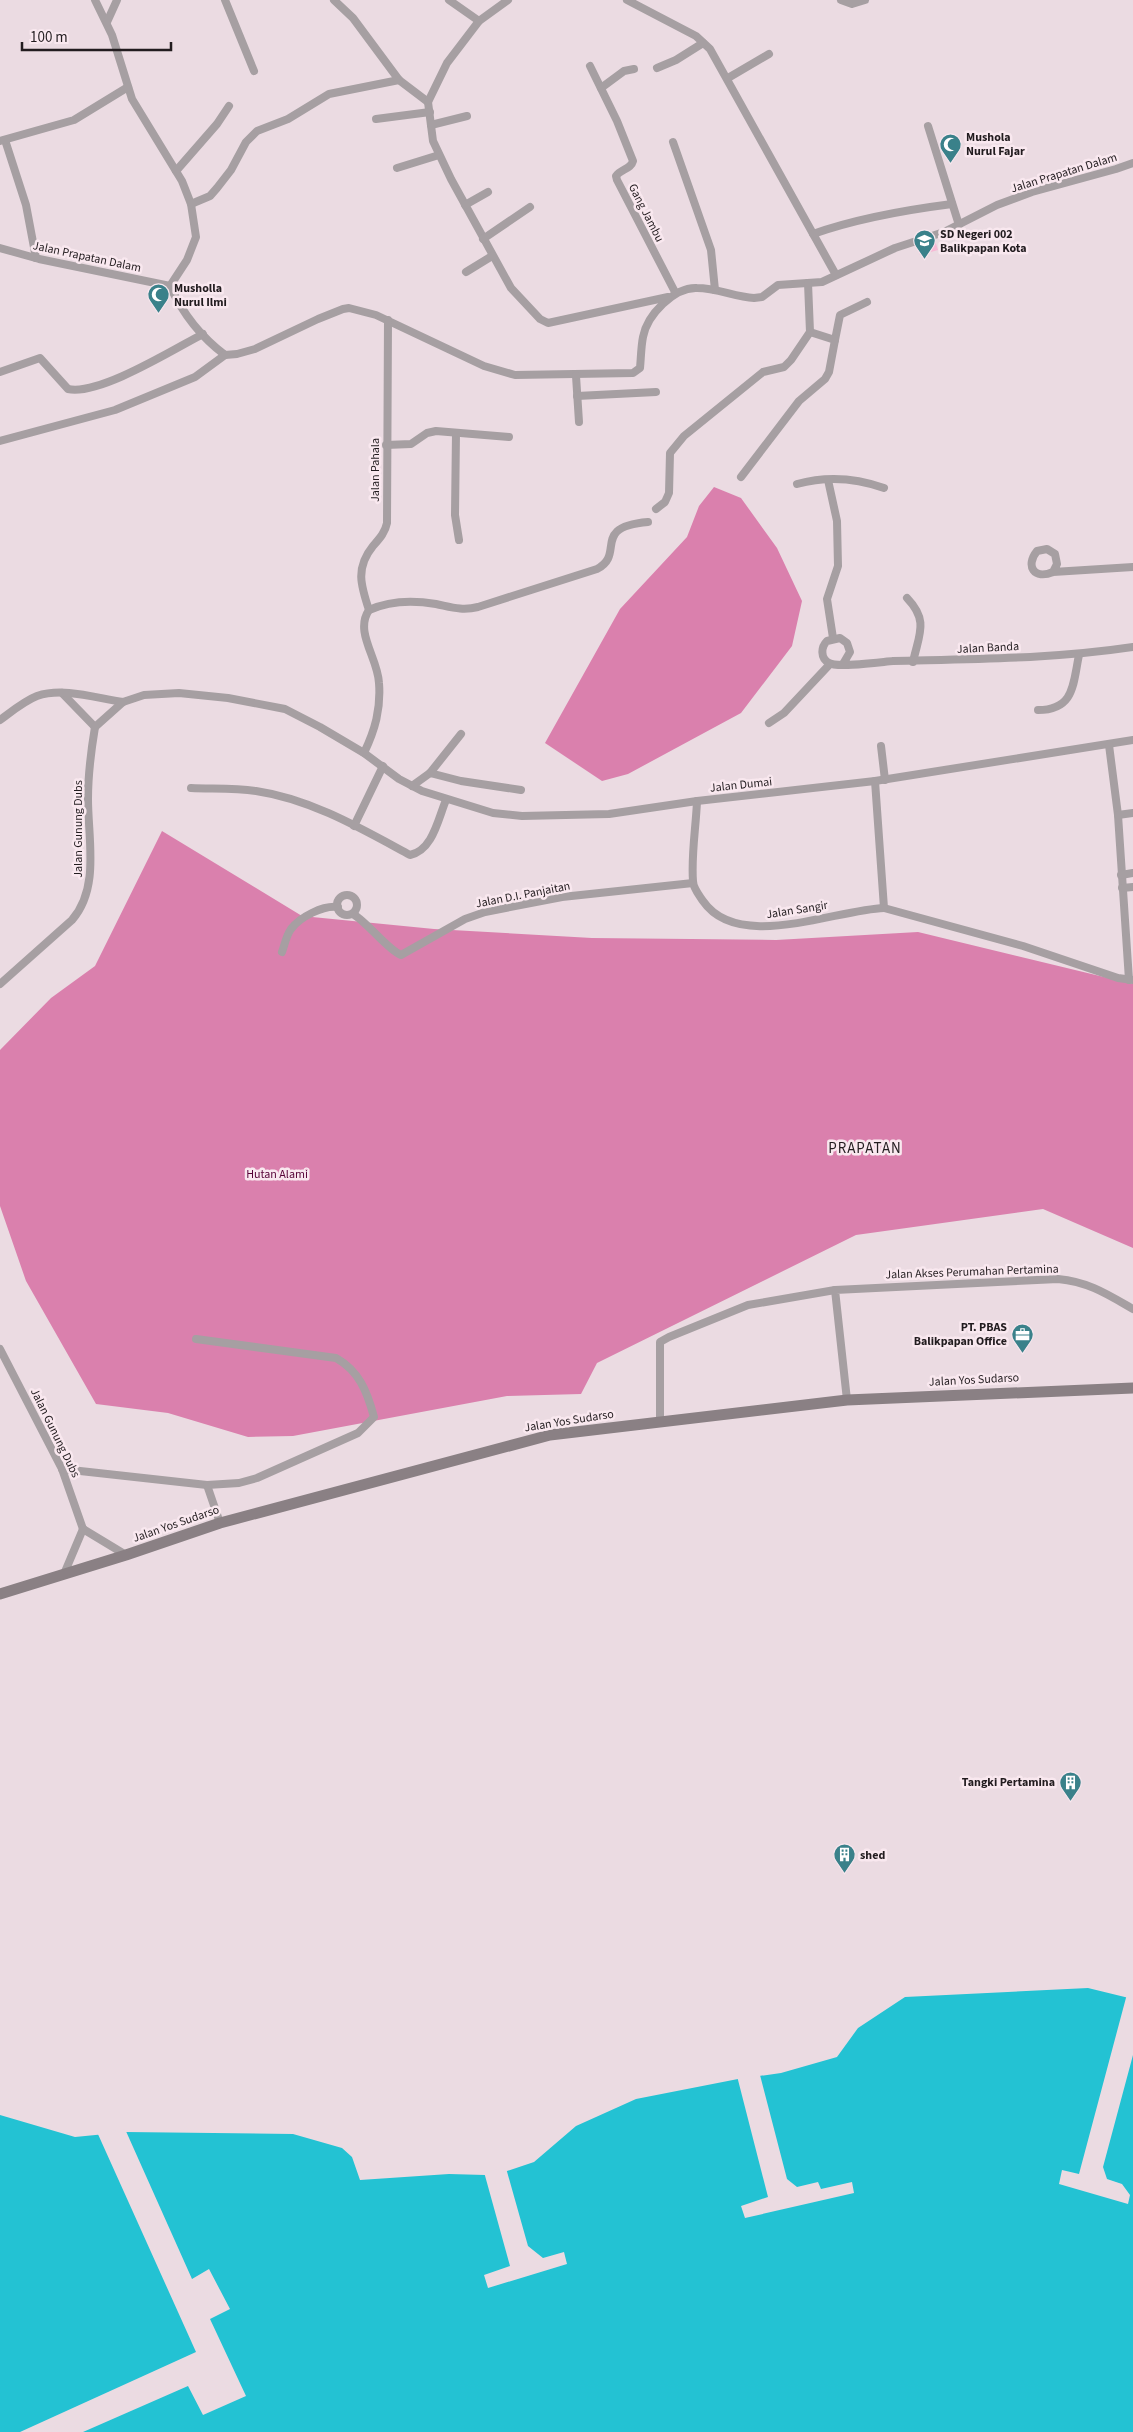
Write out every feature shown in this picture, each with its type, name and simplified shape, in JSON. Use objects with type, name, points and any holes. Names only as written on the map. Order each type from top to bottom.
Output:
[{"type":"main road","name":"Jalan Yos Sudarso","points":[[0,1594],[126,1555],[220,1523],[550,1436],[847,1400],[1133,1388]]},
{"type":"street","points":[[95,0],[107,22],[128,87],[146,125],[176,171],[191,204],[196,237],[187,260],[170,286],[178,303],[202,334],[223,356]]},
{"type":"street","points":[[107,22],[117,0]]},
{"type":"street","points":[[225,0],[254,71]]},
{"type":"street","points":[[334,0],[353,18],[399,80],[428,102]]},
{"type":"street","points":[[449,0],[479,21]]},
{"type":"street","points":[[466,272],[492,256],[439,155],[433,140],[428,102],[447,63],[479,21],[508,0]]},
{"type":"street","points":[[627,0],[696,36],[710,49],[728,78],[836,275]]},
{"type":"street","points":[[841,0],[852,4],[865,0]]},
{"type":"street","points":[[657,68],[676,60],[704,43]]},
{"type":"street","points":[[728,78],[769,54]]},
{"type":"street","name":"Gang Jambu","points":[[590,66],[633,161],[630,166],[619,172],[616,176],[617,180],[671,295]]},
{"type":"street","points":[[601,88],[624,71],[634,69]]},
{"type":"street","points":[[191,204],[210,196],[218,188],[231,170],[246,142],[258,131],[288,119],[328,94],[399,80]]},
{"type":"street","points":[[36,258],[26,205],[3,140],[74,120],[128,87]]},
{"type":"street","points":[[176,171],[217,124],[230,106]]},
{"type":"street","points":[[376,119],[430,112]]},
{"type":"street","points":[[431,125],[467,116]]},
{"type":"street","points":[[928,126],[959,225]]},
{"type":"street","points":[[673,142],[711,250],[715,290]]},
{"type":"street","points":[[397,168],[439,155]]},
{"type":"street","name":"Jalan Prapatan Dalam","points":[[492,256],[511,288],[540,319],[548,323],[671,295],[685,288],[715,290],[754,298],[762,297],[778,285],[822,282],[895,248],[959,225],[997,205],[1032,192],[1116,170],[1133,163]]},
{"type":"street","points":[[465,205],[488,192]]},
{"type":"street","points":[[812,234],[838,225],[886,214],[952,204]]},
{"type":"street","points":[[483,239],[530,208]]},
{"type":"street","name":"Jalan Prapatan Dalam","points":[[0,248],[36,258],[170,286]]},
{"type":"street","points":[[656,509],[665,502],[669,493],[670,453],[684,436],[763,372],[784,366],[791,360],[810,332],[808,284]]},
{"type":"street","points":[[0,441],[115,410],[195,377],[223,356],[255,349],[343,308],[376,315],[484,366],[500,371],[530,376],[576,376],[604,372],[633,373],[640,368],[643,335],[671,295]]},
{"type":"street","points":[[741,477],[799,401],[825,379],[829,372],[840,315],[867,302]]},
{"type":"street","name":"Jalan Pahala","points":[[370,610],[360,576],[360,568],[367,554],[386,529],[388,320]]},
{"type":"street","points":[[810,332],[835,340]]},
{"type":"street","points":[[0,372],[40,358],[68,389],[82,390],[121,376],[202,334]]},
{"type":"street","points":[[576,376],[579,422]]},
{"type":"street","points":[[576,396],[656,392]]},
{"type":"street","points":[[386,445],[411,444],[432,432],[456,432],[509,437]]},
{"type":"street","points":[[456,432],[455,515],[459,540]]},
{"type":"street","points":[[828,480],[837,521],[838,566],[827,598],[833,638]]},
{"type":"street","points":[[797,484],[828,480],[861,481],[884,488]]},
{"type":"street","points":[[364,753],[374,731],[380,694],[376,663],[367,641],[364,623],[364,618],[370,610],[402,601],[436,604],[458,610],[478,607],[606,565],[609,560],[613,537],[618,530],[633,524],[648,522]]},
{"type":"street","points":[[1053,572],[1116,570],[1133,567]]},
{"type":"street","points":[[907,598],[917,609],[922,627],[913,662]]},
{"type":"street","points":[[833,638],[844,640],[849,648],[849,657],[843,664],[830,664],[824,659],[822,651],[824,644],[833,638]]},
{"type":"street","name":"Jalan Banda","points":[[843,664],[1079,655],[1133,647]]},
{"type":"street","points":[[1038,710],[1048,710],[1066,701],[1070,694],[1079,655]]},
{"type":"street","points":[[769,723],[784,712],[830,664]]},
{"type":"street","points":[[0,720],[34,697],[62,693],[122,702]]},
{"type":"street","points":[[62,693],[95,727],[122,702]]},
{"type":"street","name":"Jalan Dumai","points":[[122,702],[144,695],[179,693],[228,698],[285,709],[364,753],[412,786],[446,800],[493,812],[540,817],[609,814],[697,801],[885,780],[1133,740]]},
{"type":"street","name":"Jalan Gunung Dubs","points":[[0,984],[72,920],[81,910],[86,899],[90,879],[89,781],[95,727]]},
{"type":"street","points":[[412,786],[430,773],[461,734]]},
{"type":"street","name":"Jalan Sangir","points":[[693,883],[706,905],[720,916],[735,923],[755,927],[782,925],[867,908],[884,908],[1023,946],[1118,978],[1131,980],[1122,888],[1118,815],[1109,745]]},
{"type":"street","points":[[881,746],[885,780]]},
{"type":"street","points":[[354,826],[383,766]]},
{"type":"street","points":[[430,773],[461,781],[521,790]]},
{"type":"street","points":[[876,781],[884,908]]},
{"type":"street","points":[[191,788],[256,791],[305,804],[354,826],[410,855],[420,853],[427,846],[446,800]]},
{"type":"street","points":[[693,883],[697,801]]},
{"type":"street","points":[[1118,815],[1133,813]]},
{"type":"street","points":[[1121,875],[1133,873]]},
{"type":"street","name":"Jalan D.I. Panjaitan","points":[[353,914],[365,921],[390,948],[400,954],[485,912],[562,897],[693,883]]},
{"type":"street","points":[[1122,888],[1133,887]]},
{"type":"street","points":[[349,895],[357,903],[353,914],[342,914],[338,908],[342,897],[349,895]]},
{"type":"street","points":[[282,952],[288,935],[295,924],[323,908],[338,908]]},
{"type":"street","name":"Jalan Akses Perumahan Pertamina","points":[[660,1422],[660,1342],[748,1305],[835,1290],[1058,1279],[1080,1281],[1098,1288],[1133,1309]]},
{"type":"street","points":[[835,1290],[847,1400]]},
{"type":"street","points":[[62,1469],[207,1485],[240,1483],[257,1478],[358,1433],[374,1417],[370,1402],[359,1378],[349,1366],[336,1358],[196,1339]]},
{"type":"street","name":"Jalan Gunung Dubs","points":[[0,1349],[62,1469],[83,1529]]},
{"type":"street","points":[[207,1485],[220,1523]]},
{"type":"street","points":[[64,1574],[83,1529],[126,1555]]},
{"type":"shaded area","points":[[933,234],[938,250],[920,255],[915,239]]},
{"type":"green space","points":[[714,487],[741,498],[777,548],[802,601],[792,646],[741,713],[628,774],[602,781],[545,743],[620,609],[687,537],[699,506]]},
{"type":"green space","name":"Hutan Alami","points":[[162,831],[302,916],[434,929],[592,938],[776,940],[918,932],[1133,984],[1133,1248],[1043,1209],[856,1235],[597,1363],[581,1394],[507,1396],[293,1436],[248,1437],[168,1413],[96,1404],[26,1281],[0,1206],[0,1050],[51,998],[95,966]]},
{"type":"water","points":[[1088,1988],[1133,1999],[1133,2432],[0,2432],[0,2115],[75,2137],[126,2132],[293,2134],[342,2148],[352,2157],[360,2180],[449,2174],[485,2175],[507,2171],[534,2162],[576,2126],[636,2099],[738,2079],[781,2073],[837,2057],[858,2028],[905,1997]]},
{"type":"pier","points":[[1127,1994],[1133,1996],[1133,2055],[1103,2167],[1107,2179],[1122,2184],[1130,2195],[1128,2204],[1059,2184],[1062,2170],[1079,2174]]},
{"type":"pier","points":[[760,2075],[787,2179],[797,2187],[818,2182],[821,2189],[852,2182],[854,2193],[745,2218],[741,2206],[768,2197],[737,2076]]},
{"type":"pier","points":[[125,2129],[192,2279],[209,2269],[230,2309],[210,2319],[246,2396],[203,2415],[188,2386],[83,2432],[20,2432],[196,2352],[97,2132]]},
{"type":"pier","points":[[506,2168],[528,2246],[543,2258],[564,2252],[567,2264],[488,2288],[484,2275],[510,2266],[484,2172]]},
{"type":"place","name":"Mushola Nurul Fajar","points":[[950,163]]},
{"type":"place","name":"SD Negeri 002 Balikpapan Kota","points":[[924,260]]},
{"type":"place","name":"Musholla Nurul Ilmi","points":[[158,314]]},
{"type":"place","name":"PT. PBAS Balikpapan Office","points":[[1023,1353]]},
{"type":"place","name":"Tangki Pertamina","points":[[1071,1801]]},
{"type":"place","name":"shed","points":[[844,1874]]},
{"type":"district","name":"PRAPATAN","points":[[865,1148]]}]
